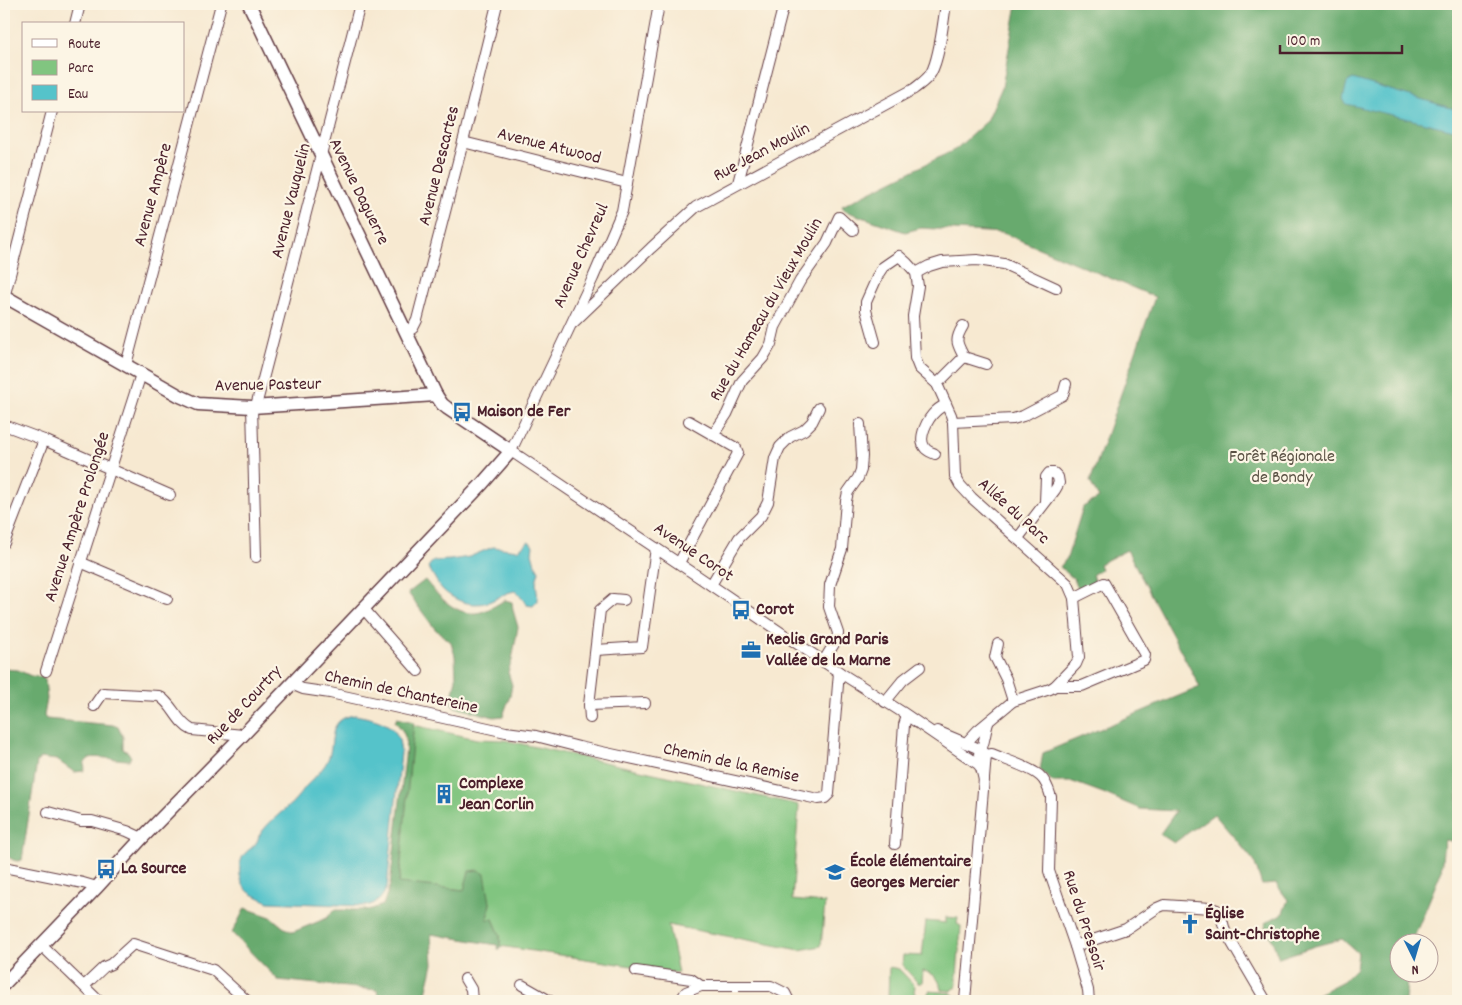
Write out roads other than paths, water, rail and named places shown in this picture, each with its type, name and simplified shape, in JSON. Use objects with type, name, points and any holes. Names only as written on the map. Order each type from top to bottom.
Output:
[{"type":"street","points":[[76,22],[80,4]]},
{"type":"street","name":"Avenue Ampère","points":[[126,365],[221,4]]},
{"type":"street","name":"Avenue Daguerre","points":[[249,4],[436,395]]},
{"type":"street","name":"Avenue Vauquelin","points":[[256,557],[254,406],[360,4]]},
{"type":"street","name":"Avenue Descartes","points":[[407,332],[413,328],[417,320],[464,142],[497,4]]},
{"type":"street","name":"Avenue Chevreul","points":[[511,451],[622,211],[659,4]]},
{"type":"street","points":[[738,183],[784,4]]},
{"type":"street","name":"Rue Jean Moulin","points":[[568,328],[696,207],[914,89],[926,80],[931,73],[936,59],[946,4]]},
{"type":"street","points":[[4,297],[52,112]]},
{"type":"street","name":"Avenue Atwood","points":[[464,142],[627,183]]},
{"type":"street","name":"Rue du Hameau du Vieux Moulin","points":[[713,434],[727,414],[742,381],[763,358],[771,344],[775,327],[800,281],[827,243],[839,217],[853,230]]},
{"type":"street","points":[[875,342],[866,310],[866,302],[883,267],[899,256],[916,273],[942,262],[977,260],[1004,264],[1056,288]]},
{"type":"street","name":"Allée du Parc","points":[[916,273],[918,286],[913,316],[916,358],[919,368],[937,384],[953,422],[955,476],[960,485],[972,498],[1068,584],[1074,598],[1079,657],[1076,664],[1050,689],[1013,701],[978,730],[966,743]]},
{"type":"street","name":"Avenue Pasteur","points":[[4,297],[198,404],[254,406],[436,395]]},
{"type":"street","points":[[583,298],[587,304],[592,305]]},
{"type":"street","points":[[962,326],[957,337],[957,343],[964,357],[986,364]]},
{"type":"street","points":[[937,384],[964,357]]},
{"type":"street","name":"Avenue Ampère Prolongée","points":[[46,671],[141,374]]},
{"type":"street","points":[[953,422],[1014,419],[1023,416],[1063,394],[1066,384]]},
{"type":"street","points":[[436,395],[442,404],[511,451]]},
{"type":"street","points":[[935,454],[926,450],[922,435],[936,411],[946,404]]},
{"type":"street","points":[[712,585],[739,538],[761,516],[768,502],[775,458],[780,447],[812,422],[819,408]]},
{"type":"street","points":[[678,563],[738,453],[736,448],[688,421]]},
{"type":"street","points":[[823,662],[837,639],[838,633],[829,607],[830,585],[842,549],[848,492],[861,470],[860,424]]},
{"type":"street","points":[[4,425],[44,440],[170,495]]},
{"type":"street","points":[[4,543],[44,440]]},
{"type":"street","name":"Avenue Corot","points":[[511,451],[712,585],[823,662],[978,764]]},
{"type":"street","name":"Rue de Courtry","points":[[4,984],[482,484],[511,451]]},
{"type":"street","points":[[1018,538],[1045,502]]},
{"type":"street","points":[[596,650],[642,647],[656,548]]},
{"type":"street","points":[[80,562],[167,599]]},
{"type":"street","points":[[1055,686],[1082,686],[1144,660],[1145,655],[1104,583],[1074,598]]},
{"type":"street","points":[[590,718],[589,705],[600,610],[613,599],[624,600]]},
{"type":"street","points":[[363,608],[418,670]]},
{"type":"street","points":[[998,644],[995,657],[1006,678],[1013,701]]},
{"type":"street","points":[[886,702],[903,680],[920,667]]},
{"type":"street","name":"Chemin de la Remise","points":[[506,732],[536,736],[818,799],[825,798],[829,794],[839,672]]},
{"type":"street","name":"Chemin de Chantereine","points":[[291,684],[302,689],[394,706],[506,732]]},
{"type":"street","points":[[94,706],[103,693],[159,696],[165,699],[185,727],[192,730],[243,735]]},
{"type":"street","points":[[589,705],[645,703]]},
{"type":"street","points":[[895,844],[904,724],[907,716]]},
{"type":"street","name":"Avenue Corot","points":[[907,716],[984,752]]},
{"type":"street","points":[[965,1001],[986,771],[984,733],[988,722]]},
{"type":"street","points":[[951,746],[959,747],[977,756],[984,752]]},
{"type":"street","points":[[984,752],[978,764],[984,780]]},
{"type":"street","name":"Rue du Pressoir","points":[[984,752],[1035,772],[1042,777],[1049,789],[1051,798],[1049,871],[1076,946],[1088,990],[1089,1001]]},
{"type":"street","points":[[48,812],[81,821],[92,821],[128,831],[142,838]]},
{"type":"street","points":[[4,867],[97,887]]},
{"type":"street","points":[[1076,946],[1126,929],[1164,905],[1211,908],[1217,910],[1221,916],[1225,931],[1266,1000]]},
{"type":"street","points":[[84,986],[133,944],[213,970],[247,1001]]},
{"type":"street","points":[[41,945],[99,1001]]},
{"type":"street","points":[[636,971],[691,979],[701,986]]},
{"type":"street","points":[[465,979],[471,989],[472,1001]]},
{"type":"street","points":[[522,985],[550,1001]]},
{"type":"street","points":[[680,1001],[686,992],[701,986],[771,986],[785,993],[789,1001]]},
{"type":"water","points":[[1353,79],[1458,110],[1458,131],[1346,104],[1343,99],[1347,82]]},
{"type":"water","points":[[529,541],[533,546],[532,553],[539,571],[536,582],[538,601],[533,606],[527,605],[516,591],[485,603],[472,604],[459,601],[443,590],[428,567],[433,561],[469,557],[493,547],[518,550]]},
{"type":"water","points":[[355,715],[373,719],[390,727],[395,732],[400,743],[401,753],[387,887],[385,891],[375,903],[364,906],[269,902],[254,895],[246,889],[241,880],[240,865],[243,856],[255,844],[274,818],[292,803],[325,765],[329,758],[333,734],[339,722]]},
{"type":"place","name":"Maison de Fer","points":[[462,412]]},
{"type":"place","name":"Corot","points":[[741,610]]},
{"type":"place","name":"Keolis Grand Paris Vallée de la Marne","points":[[751,650]]},
{"type":"place","name":"Complexe Jean Corlin","points":[[444,794]]},
{"type":"place","name":"La Source","points":[[106,869]]},
{"type":"place","name":"École élémentaire Georges Mercier","points":[[835,872]]},
{"type":"place","name":"Église Saint-Christophe","points":[[1190,924]]},
{"type":"park label","name":"Forêt Régionale de Bondy","points":[[1282,467]]}]
